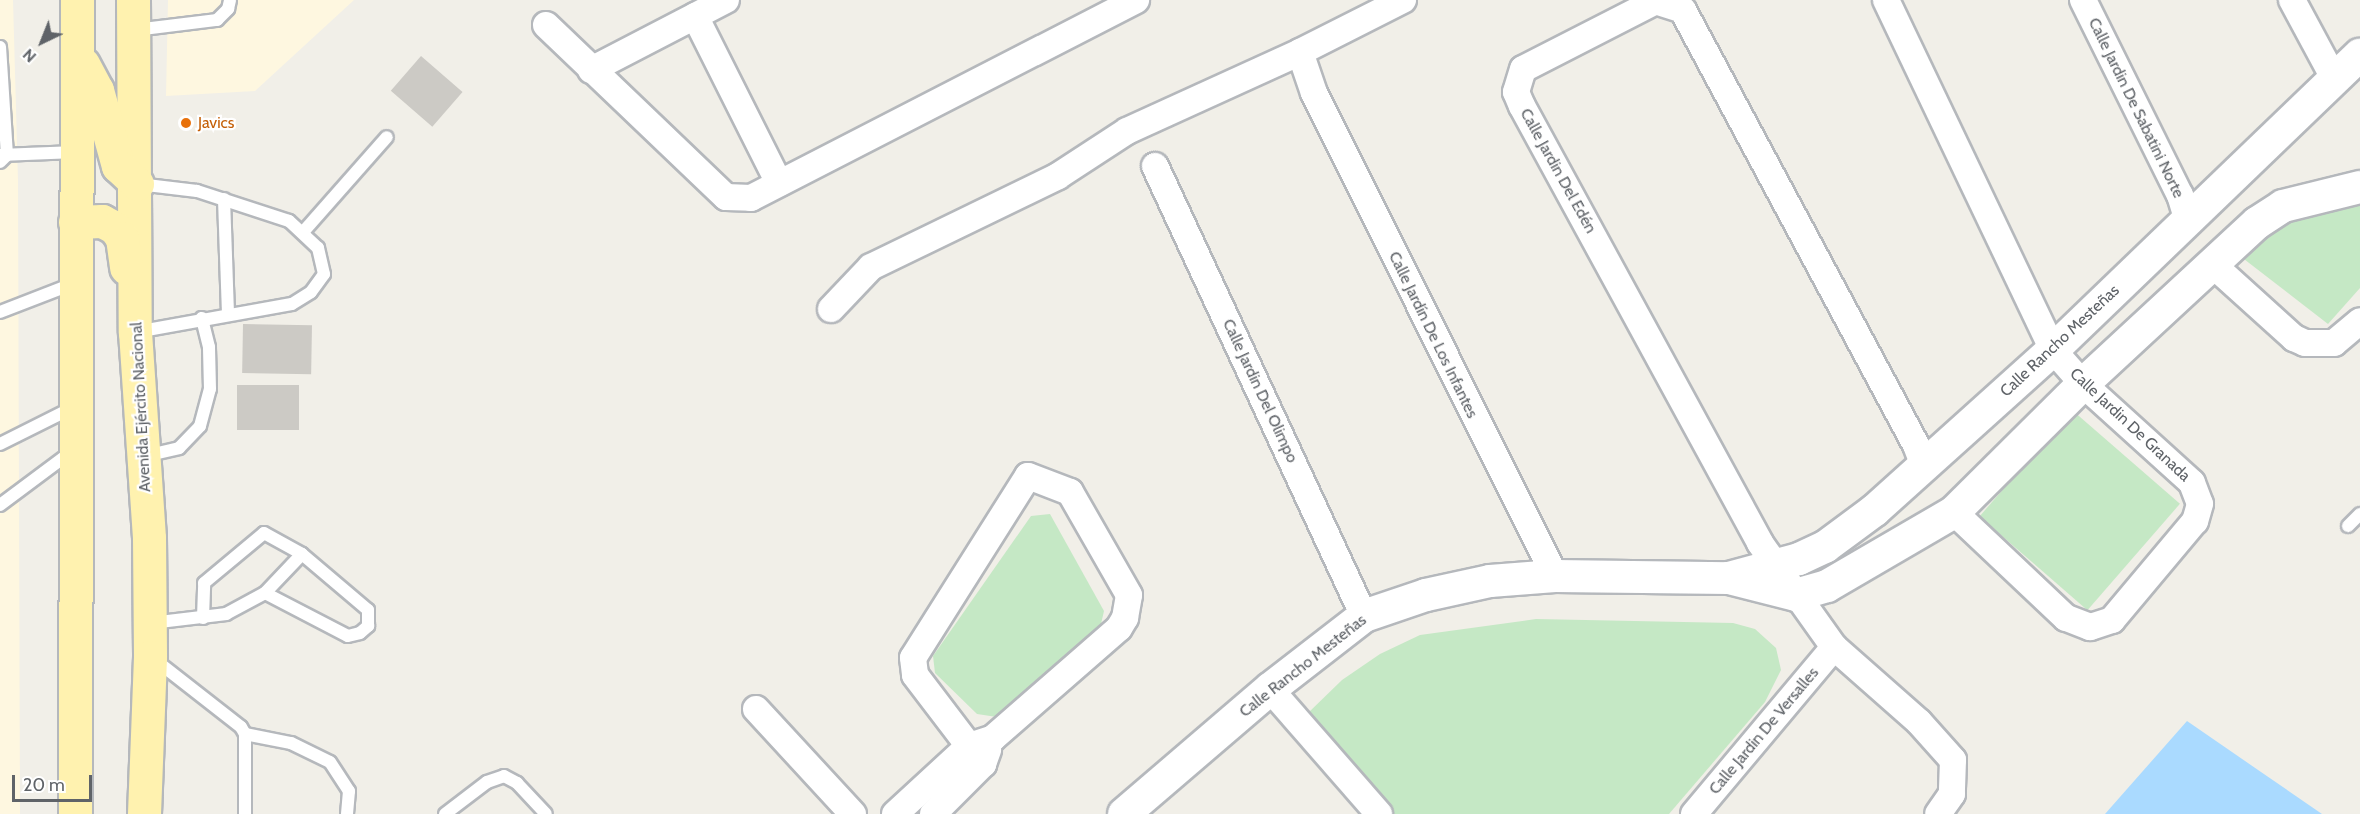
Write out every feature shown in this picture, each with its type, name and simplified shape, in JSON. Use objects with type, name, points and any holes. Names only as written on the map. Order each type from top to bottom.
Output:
[{"type":"main road","points":[[75,814],[78,406],[75,222],[77,0]]},
{"type":"main road","name":"Avenida Ejército Nacional","points":[[134,15],[137,184],[135,332],[144,456],[150,623],[144,814]]},
{"type":"main road","points":[[77,52],[97,90],[118,166],[137,184]]},
{"type":"main road","points":[[75,222],[102,221],[115,228],[122,238],[135,332]]},
{"type":"street","points":[[591,70],[726,0]]},
{"type":"street","points":[[546,26],[726,197],[751,198],[1136,0]]},
{"type":"street","points":[[831,309],[871,267],[1058,176],[1127,131],[1300,52],[1403,0]]},
{"type":"street","name":"Calle Jardin De Granada","points":[[1887,0],[2053,350],[2083,384],[2192,483],[2200,504],[2195,521],[2112,620],[2090,627],[2066,618],[1954,512]]},
{"type":"street","name":"Calle Jardin De Sabatini Norte","points":[[2084,0],[2180,195],[2187,218]]},
{"type":"street","points":[[2292,0],[2335,80]]},
{"type":"street","name":"Calle Jardin Del Edén","points":[[1775,564],[1522,106],[1516,92],[1517,77],[1533,62],[1656,1],[1683,10],[1916,445],[1924,466]]},
{"type":"street","points":[[695,16],[779,183]]},
{"type":"street","name":"Calle Jardín De Los Infantes","points":[[1300,52],[1314,93],[1555,576]]},
{"type":"street","name":"Calle Rancho Mesteñas","points":[[1729,578],[1799,559],[1825,547],[1875,510],[2053,350],[2187,218],[2360,55]]},
{"type":"street","name":"Calle Jardin Del Olimpo","points":[[1155,166],[1364,616]]},
{"type":"street","points":[[1796,595],[1827,586],[1878,560],[1954,512],[2083,384],[2211,263],[2283,206],[2360,188]]},
{"type":"street","points":[[2211,263],[2294,338],[2305,343],[2334,343],[2360,321]]},
{"type":"street","points":[[933,814],[976,755],[1119,628],[1129,605],[1129,595],[1070,492],[1028,476],[913,658],[915,675],[976,755]]},
{"type":"street","points":[[1775,564],[1834,647],[1919,722],[1953,760],[1952,794],[1938,814]]},
{"type":"street","name":"Calle Rancho Mesteñas","points":[[1131,812],[1270,689],[1364,616],[1426,595],[1490,581],[1555,576],[1729,578],[1796,595]]},
{"type":"street","name":"Calle Jardin De Versalles","points":[[1694,814],[1834,647]]},
{"type":"street","points":[[1270,689],[1379,814]]},
{"type":"street","points":[[756,709],[853,814]]},
{"type":"street","points":[[895,814],[976,755]]},
{"type":"lane","points":[[134,15],[217,20],[228,9],[230,0]]},
{"type":"lane","points":[[0,47],[2,157],[77,152]]},
{"type":"lane","points":[[304,231],[387,137]]},
{"type":"lane","points":[[135,332],[202,318],[292,304],[311,292],[324,274],[318,248],[304,231],[289,220],[170,185],[137,184]]},
{"type":"lane","points":[[224,200],[228,314]]},
{"type":"lane","points":[[0,312],[76,283]]},
{"type":"lane","points":[[144,456],[179,448],[200,426],[210,389],[209,347],[202,318]]},
{"type":"lane","points":[[0,444],[78,406]]},
{"type":"lane","points":[[0,505],[76,448]]},
{"type":"lane","points":[[2348,526],[2360,514]]},
{"type":"lane","points":[[203,618],[204,583],[264,533],[302,554],[368,610],[368,626],[348,636],[265,593]]},
{"type":"lane","points":[[150,623],[226,614],[265,593],[302,554]]},
{"type":"lane","points":[[150,657],[236,720],[245,734],[245,814]]},
{"type":"lane","points":[[245,734],[291,743],[330,762],[349,791],[347,814]]},
{"type":"lane","points":[[445,814],[487,782],[504,776],[517,783],[546,814]]},
{"type":"shaded area","points":[[0,0],[13,0],[18,181],[20,814],[0,814]]},
{"type":"shaded area","points":[[168,0],[354,0],[255,91],[166,96]]},
{"type":"green space","points":[[2360,202],[2360,288],[2328,324],[2240,256],[2291,214]]},
{"type":"green space","points":[[2072,410],[2180,504],[2087,610],[1979,516]]},
{"type":"green space","points":[[1050,514],[1104,611],[1101,624],[997,717],[977,714],[935,673],[933,656],[1031,516]]},
{"type":"green space","points":[[1536,619],[1733,623],[1755,629],[1776,648],[1781,670],[1765,702],[1669,814],[1387,814],[1307,714],[1342,680],[1380,654],[1420,635]]},
{"type":"water","points":[[2187,721],[2261,772],[2322,814],[2105,814]]},
{"type":"building","points":[[421,56],[463,92],[432,127],[391,91]]},
{"type":"building","points":[[243,324],[312,325],[311,374],[242,373]]},
{"type":"building","points":[[237,385],[299,385],[299,430],[237,430]]},
{"type":"place","name":"Javics","points":[[186,123]]}]
